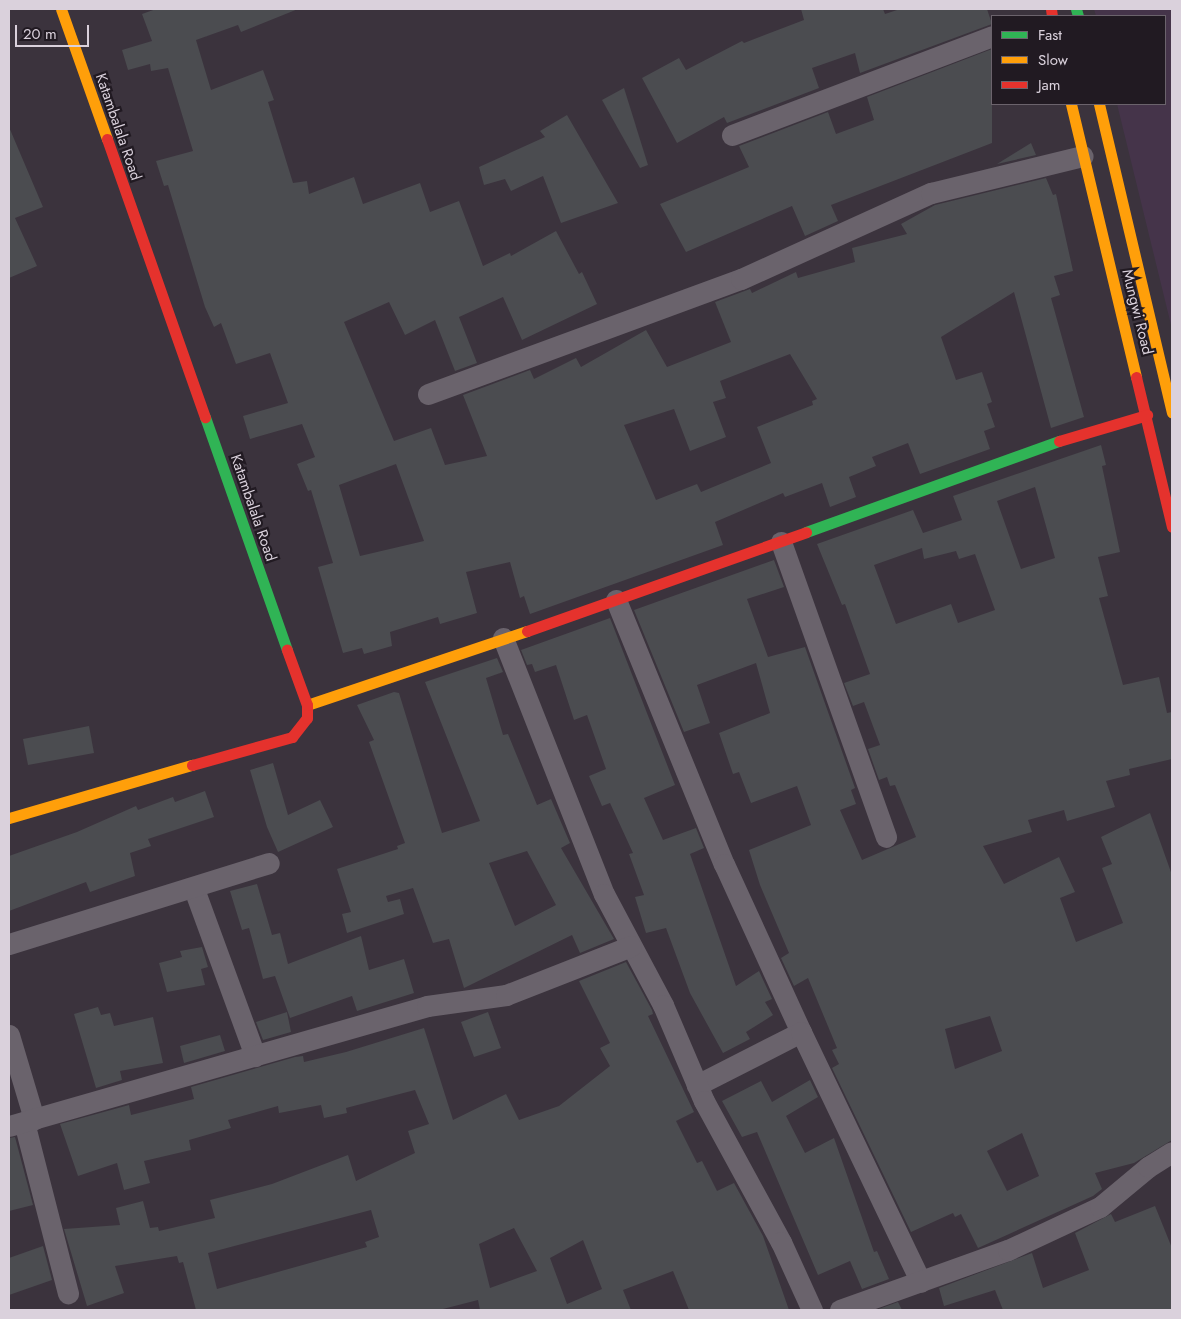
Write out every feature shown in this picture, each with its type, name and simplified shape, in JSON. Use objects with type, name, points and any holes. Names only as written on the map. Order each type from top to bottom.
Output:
[{"type":"street","name":"Katambalala Road","points":[[60,9],[306,705]]},
{"type":"street","points":[[732,135],[991,36]]},
{"type":"street","name":"Mungwi Road","points":[[1072,105],[1172,527]]},
{"type":"street","name":"Mungwi Road","points":[[1099,105],[1171,401]]},
{"type":"street","points":[[428,394],[741,279],[931,193],[1083,156]]},
{"type":"street","points":[[9,818],[292,737],[307,718],[306,705],[616,600],[988,466],[1147,415]]},
{"type":"street","points":[[781,542],[886,837]]},
{"type":"street","points":[[616,600],[724,864],[801,1032],[922,1282]]},
{"type":"street","points":[[503,638],[604,894],[662,1005],[697,1085],[781,1242],[812,1310]]},
{"type":"street","points":[[9,944],[194,889],[269,863]]},
{"type":"street","points":[[194,889],[255,1056]]},
{"type":"street","points":[[22,1122],[427,1006],[506,995],[631,946]]},
{"type":"street","points":[[697,1085],[801,1032]]},
{"type":"street","points":[[9,1035],[22,1122],[68,1293]]},
{"type":"street","points":[[840,1310],[1008,1250],[1100,1207],[1148,1167],[1172,1152]]},
{"type":"shaded area","points":[[1094,9],[1172,9],[1172,329],[1117,105],[1166,105],[1166,15],[1096,15]]},
{"type":"building","points":[[156,9],[298,9],[241,32],[238,25],[196,40],[211,90],[263,70],[274,100],[268,102],[293,183],[307,181],[309,194],[354,177],[363,204],[420,183],[430,212],[459,201],[483,266],[510,253],[511,256],[556,231],[579,274],[582,272],[597,304],[522,340],[503,297],[459,317],[477,363],[455,371],[435,320],[405,335],[389,302],[344,322],[394,441],[431,428],[445,465],[487,456],[463,395],[530,370],[534,379],[576,358],[581,367],[646,330],[667,367],[731,342],[715,302],[750,289],[752,293],[796,272],[798,278],[855,262],[852,248],[907,234],[901,224],[935,205],[1046,178],[1053,195],[1056,194],[1073,271],[1054,276],[1060,295],[1051,298],[1084,417],[1051,428],[1014,292],[941,337],[956,380],[982,372],[992,402],[987,404],[995,427],[984,431],[990,449],[920,474],[908,443],[872,457],[876,466],[849,477],[856,497],[830,507],[822,483],[785,497],[783,493],[715,522],[723,545],[530,614],[524,596],[520,598],[510,562],[466,572],[477,613],[440,624],[438,617],[390,632],[392,646],[364,654],[362,648],[343,653],[318,567],[333,563],[311,490],[308,491],[297,464],[315,457],[302,424],[250,439],[243,416],[288,403],[270,353],[236,364],[221,323],[214,327],[205,307],[168,185],[164,186],[156,161],[193,151],[168,68],[151,71],[150,64],[128,70],[122,50],[152,41],[142,14]],"holes":[[[790,354],[817,399],[812,401],[813,405],[757,427],[771,463],[701,492],[697,484],[656,500],[624,425],[674,409],[690,451],[726,437],[713,402],[726,398],[720,381]],[[396,464],[424,541],[360,556],[339,485]]]},
{"type":"building","points":[[801,9],[883,9],[885,14],[900,9],[987,9],[991,24],[860,73],[855,53],[812,68],[819,88],[727,123],[724,117],[677,143],[642,78],[679,58],[686,70],[742,41],[744,43],[804,20]]},
{"type":"building","points":[[991,49],[992,143],[831,205],[838,221],[805,236],[792,206],[686,252],[660,204],[749,167],[739,146],[828,112],[836,134],[874,120],[867,97]]},
{"type":"building","points":[[624,88],[648,165],[640,168],[602,100]]},
{"type":"building","points":[[567,115],[618,203],[561,223],[543,176],[511,191],[505,179],[484,185],[479,167],[545,137],[540,131]]},
{"type":"building","points":[[9,127],[43,207],[15,218],[37,266],[9,278]]},
{"type":"building","points":[[1031,143],[1036,155],[997,164]]},
{"type":"building","points":[[1101,445],[1106,465],[1102,466],[1120,552],[1098,557],[1108,596],[1099,598],[1123,685],[1159,677],[1167,713],[1172,712],[1172,759],[1129,769],[1130,775],[1106,781],[1115,807],[1067,821],[1064,810],[1028,820],[1032,832],[983,846],[1004,884],[1059,857],[1075,892],[1060,898],[1076,942],[1123,923],[1102,868],[1112,864],[1101,837],[1150,813],[1172,875],[1172,1140],[1134,1163],[1095,1173],[1102,1189],[1093,1196],[978,1248],[961,1214],[955,1217],[953,1213],[911,1232],[832,1068],[839,1064],[832,1050],[837,1048],[808,978],[794,986],[781,958],[789,953],[760,885],[749,850],[811,825],[797,786],[751,803],[739,772],[733,774],[719,733],[770,713],[756,663],[697,685],[710,723],[684,732],[634,610],[774,560],[784,587],[747,599],[768,657],[805,647],[855,788],[851,790],[856,804],[840,810],[862,860],[916,837],[895,785],[890,786],[887,777],[879,780],[868,749],[880,745],[864,702],[853,706],[844,683],[870,674],[845,604],[842,605],[817,544],[913,510],[923,533],[962,520],[953,496]],"holes":[[[1035,487],[1055,558],[1021,569],[997,501]],[[922,548],[924,559],[956,551],[959,559],[975,554],[995,610],[958,623],[951,604],[896,624],[874,565]],[[990,1016],[1002,1051],[955,1069],[945,1029]],[[1022,1133],[1039,1176],[1007,1191],[987,1151]]]},
{"type":"building","points":[[610,618],[675,785],[644,798],[663,840],[696,828],[704,848],[690,854],[736,986],[759,971],[772,999],[765,1002],[773,1015],[746,1032],[750,1039],[723,1053],[690,993],[666,928],[646,933],[635,897],[644,895],[629,854],[633,853],[610,803],[602,806],[589,776],[606,769],[587,715],[574,720],[556,665],[535,672],[532,664],[527,665],[521,650]]},
{"type":"building","points":[[497,658],[503,672],[486,678],[503,735],[508,734],[537,805],[551,799],[570,843],[561,848],[614,939],[580,953],[572,935],[464,988],[449,939],[433,943],[413,888],[386,896],[388,902],[400,899],[404,914],[347,933],[342,914],[351,912],[337,869],[398,849],[397,846],[405,843],[369,742],[374,740],[357,705],[394,692],[399,693],[442,833],[480,821],[425,682]],"holes":[[[527,851],[556,905],[515,926],[489,863]]]},
{"type":"building","points":[[89,726],[94,753],[28,765],[23,739]]},
{"type":"building","points":[[273,763],[288,815],[320,800],[333,827],[278,852],[267,827],[250,770]]},
{"type":"building","points":[[205,791],[214,817],[148,839],[151,846],[130,853],[135,876],[90,892],[86,882],[9,911],[9,856],[77,832],[136,806],[138,810],[173,797],[175,802]]},
{"type":"building","points":[[257,884],[272,935],[280,933],[288,964],[361,936],[369,970],[404,959],[414,993],[357,1011],[352,996],[290,1018],[275,976],[263,979],[249,928],[242,930],[230,891]]},
{"type":"building","points":[[202,947],[208,967],[201,969],[205,985],[167,992],[159,963],[182,957],[180,951]]},
{"type":"building","points":[[626,962],[652,1010],[653,1014],[648,1016],[694,1112],[676,1121],[697,1163],[702,1161],[717,1191],[734,1183],[763,1236],[789,1310],[689,1310],[673,1271],[623,1290],[631,1310],[480,1310],[478,1300],[439,1310],[196,1310],[183,1262],[179,1263],[177,1256],[115,1266],[124,1293],[87,1306],[64,1229],[120,1225],[116,1208],[143,1201],[150,1228],[158,1227],[159,1231],[215,1218],[210,1200],[272,1184],[348,1155],[356,1181],[415,1153],[408,1131],[429,1124],[415,1090],[346,1108],[347,1113],[324,1118],[321,1105],[279,1113],[278,1106],[228,1120],[231,1128],[189,1140],[191,1150],[144,1161],[150,1183],[124,1190],[117,1163],[78,1176],[60,1124],[129,1105],[131,1115],[194,1099],[191,1087],[295,1057],[303,1056],[304,1062],[346,1052],[424,1028],[453,1120],[506,1094],[519,1120],[559,1106],[610,1066],[600,1048],[610,1043],[579,981]],"holes":[[[371,1210],[379,1237],[365,1242],[367,1247],[217,1289],[208,1253]],[[514,1228],[537,1271],[490,1288],[479,1244]],[[583,1240],[602,1289],[567,1304],[550,1258]]]},
{"type":"building","points":[[98,1007],[101,1015],[110,1013],[114,1026],[153,1017],[163,1063],[120,1071],[122,1080],[96,1088],[74,1014]]},
{"type":"building","points":[[287,1012],[291,1032],[263,1040],[256,1022]]},
{"type":"building","points":[[488,1012],[501,1048],[474,1057],[461,1022]]},
{"type":"building","points":[[220,1035],[225,1051],[184,1063],[180,1046]]},
{"type":"building","points":[[810,1080],[818,1097],[786,1116],[805,1153],[834,1138],[874,1252],[877,1251],[889,1279],[862,1289],[850,1261],[818,1275],[757,1132],[742,1137],[722,1101],[761,1081],[772,1102]]},
{"type":"building","points":[[15,1137],[33,1205],[9,1211],[9,1138]]},
{"type":"building","points":[[1155,1206],[1172,1248],[1172,1310],[1003,1310],[995,1290],[944,1306],[939,1288],[1032,1253],[1043,1288],[1089,1270],[1075,1233],[1111,1214],[1115,1222]]},
{"type":"building","points":[[43,1246],[52,1280],[9,1295],[9,1258]]},
{"type":"building","points":[[898,1302],[902,1310],[876,1310]]},
{"type":"traffic: fast","points":[[1076,9],[1078,15]]},
{"type":"traffic: fast","points":[[205,417],[287,650]]},
{"type":"traffic: fast","points":[[806,532],[1059,441]]},
{"type":"traffic: slow","points":[[61,9],[107,139]]},
{"type":"traffic: slow","points":[[1071,105],[1136,377]]},
{"type":"traffic: slow","points":[[1099,105],[1172,412]]},
{"type":"traffic: slow","points":[[307,705],[527,631]]},
{"type":"traffic: slow","points":[[9,818],[192,765]]},
{"type":"traffic: jam","points":[[1051,9],[1052,15]]},
{"type":"traffic: jam","points":[[107,139],[205,417]]},
{"type":"traffic: jam","points":[[1136,377],[1172,527]]},
{"type":"traffic: jam","points":[[1059,441],[1147,415]]},
{"type":"traffic: jam","points":[[527,631],[806,532]]},
{"type":"traffic: jam","points":[[192,765],[292,737],[307,718],[307,705],[287,650]]}]
